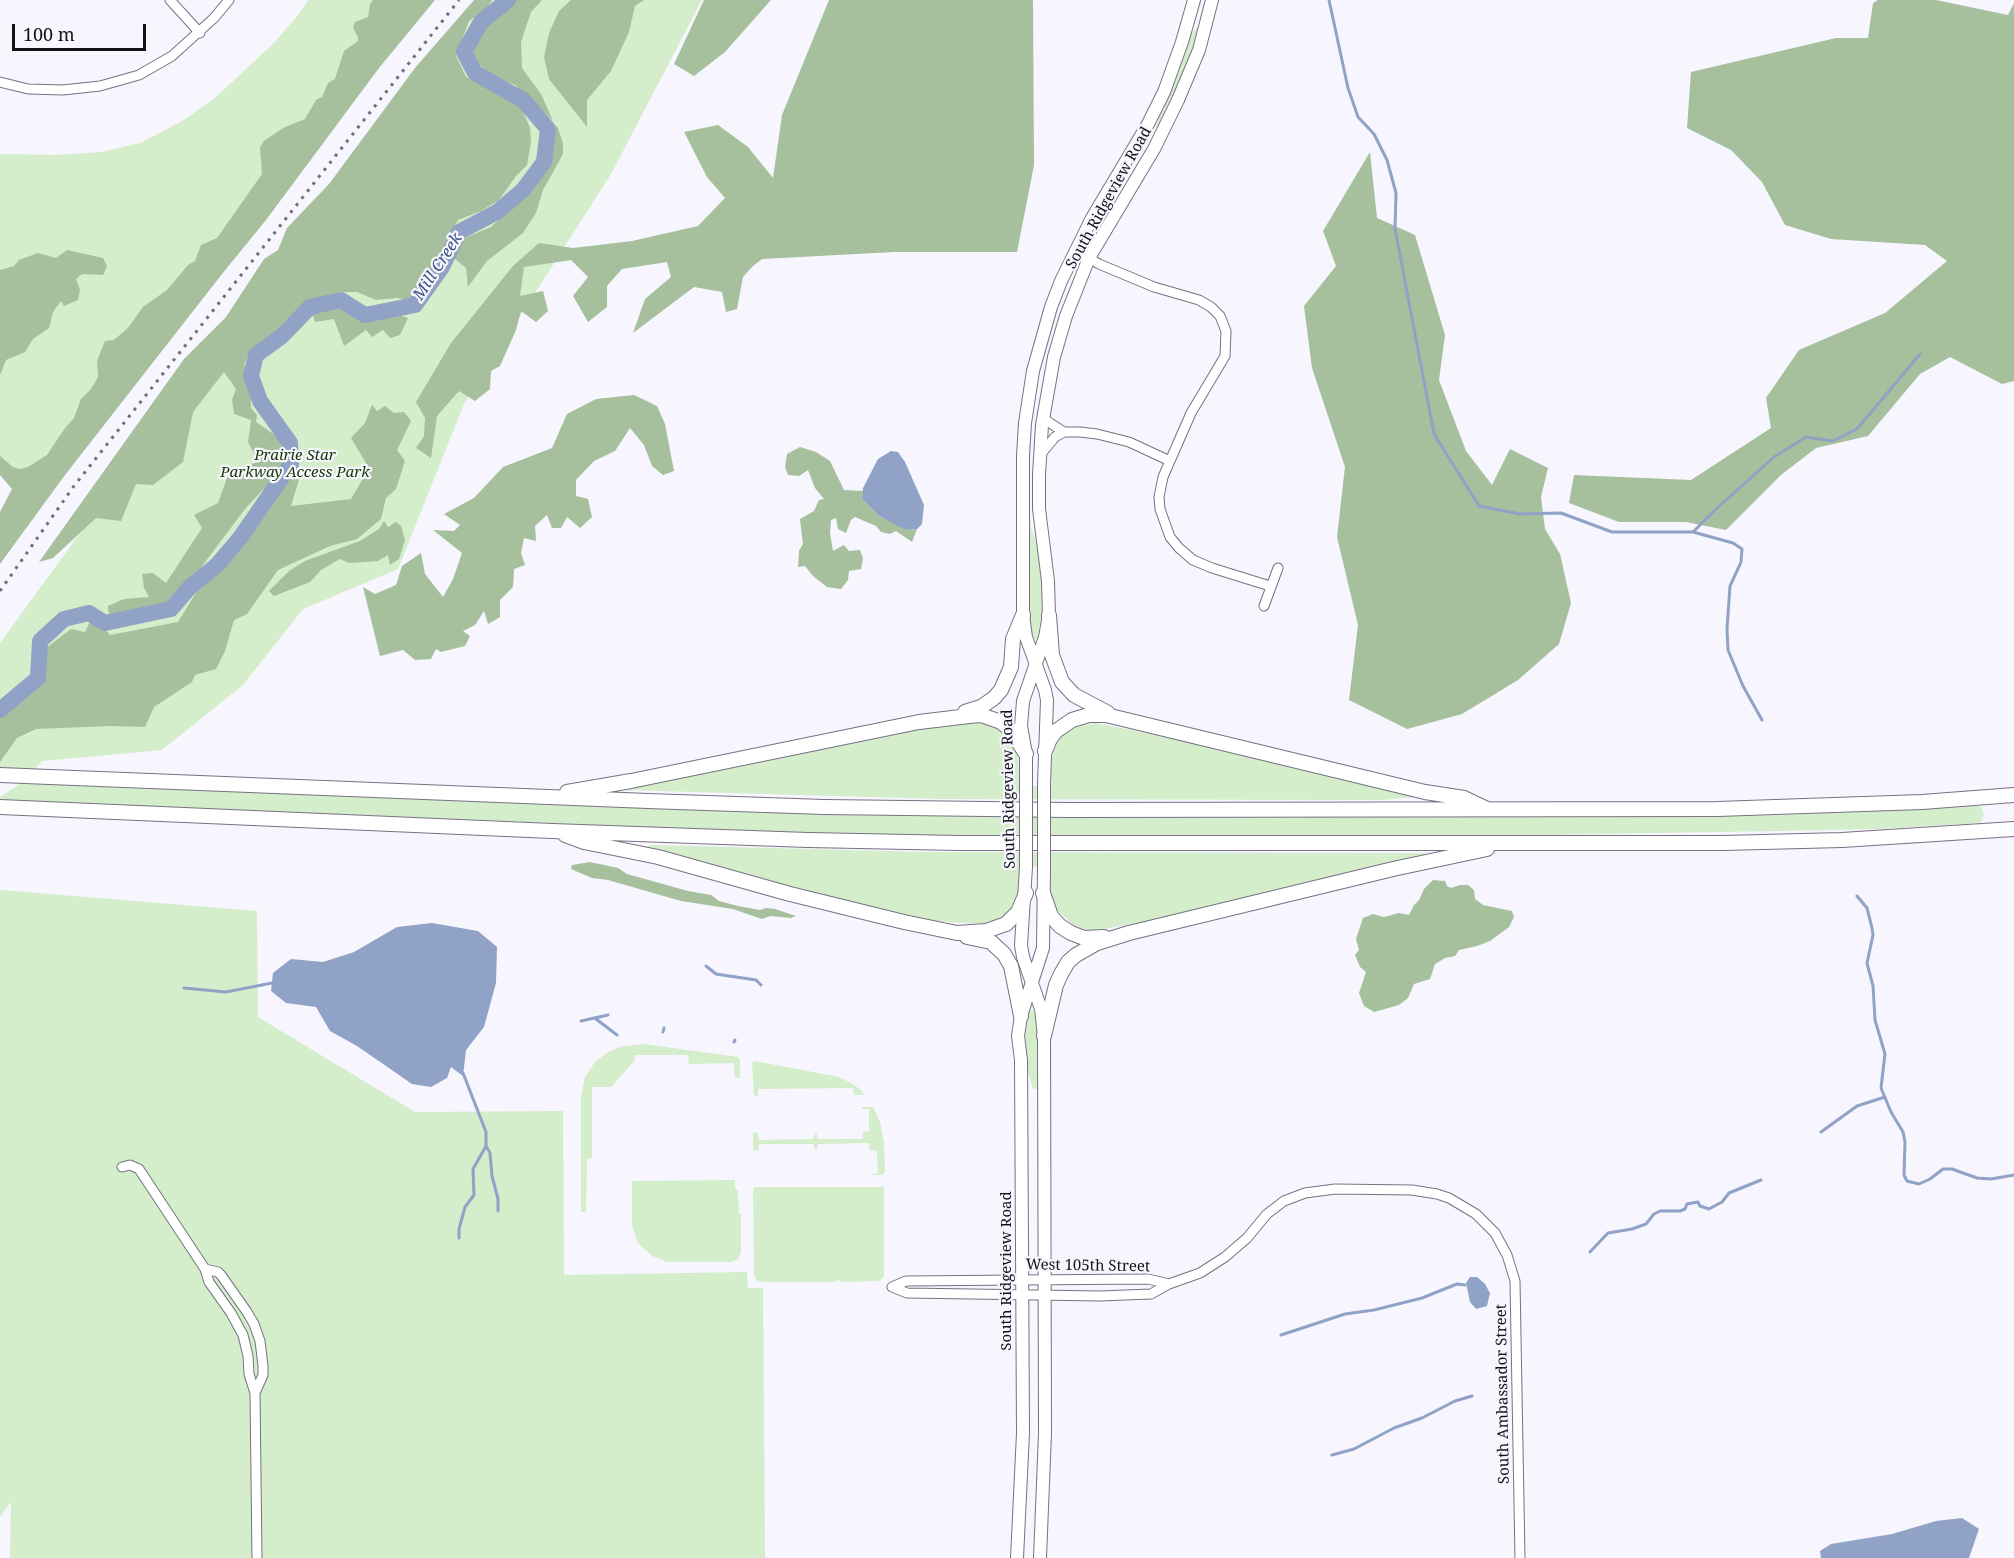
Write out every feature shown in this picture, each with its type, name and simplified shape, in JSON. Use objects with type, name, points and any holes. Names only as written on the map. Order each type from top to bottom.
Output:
[{"type":"highway","points":[[534,796],[631,781],[919,722],[981,707],[1001,690],[1011,667],[1013,639],[1023,615]]},
{"type":"highway","points":[[1049,615],[1052,655],[1062,682],[1074,696],[1127,719]]},
{"type":"highway","points":[[1045,751],[1056,731],[1072,720],[1089,715],[1127,719],[1425,792],[1464,798],[1490,810]]},
{"type":"highway","points":[[919,722],[969,716],[991,718],[1011,730],[1026,754]]},
{"type":"highway","points":[[0,775],[913,808],[1717,809],[1922,802],[2014,795]]},
{"type":"highway","points":[[0,807],[552,831],[947,843],[1787,842],[2014,829]]},
{"type":"highway","points":[[552,831],[584,842],[658,857],[790,894],[990,942],[1004,954],[1011,966],[1021,1016]]},
{"type":"highway","points":[[1044,1036],[1056,985],[1068,962],[1084,949],[1129,933],[1424,862],[1510,844]]},
{"type":"highway","points":[[957,933],[986,931],[1006,924],[1018,912],[1026,893]]},
{"type":"highway","points":[[1043,893],[1051,916],[1071,933],[1084,938],[1129,933]]},
{"type":"main road","points":[[1194,1],[1211,3]]},
{"type":"main road","name":"South Ridgeview Road","points":[[1017,1558],[1023,1433],[1021,1060],[1018,1036],[1021,1016],[1043,948],[1047,700],[1025,634],[1023,615],[1022,466],[1025,423],[1039,347],[1051,307],[1076,250],[1164,92],[1194,1]]},
{"type":"main road","name":"South Ridgeview Road","points":[[1040,1558],[1045,1433],[1044,1036],[1041,1009],[1021,945],[1021,925],[1026,893],[1026,754],[1021,714],[1026,689],[1045,637],[1049,615],[1048,581],[1039,509],[1043,415],[1060,334],[1089,258],[1154,149],[1178,100],[1198,50],[1211,3]]},
{"type":"main road","points":[[1025,423],[1034,428],[1041,437]]},
{"type":"street","points":[[170,0],[200,33]]},
{"type":"street","points":[[0,82],[46,91],[100,86],[120,81],[158,65],[172,56],[200,33],[229,0]]},
{"type":"street","points":[[1076,250],[1154,287],[1205,303],[1216,312],[1223,323],[1227,340],[1225,356],[1200,397],[1170,461],[1161,487],[1160,509],[1166,530],[1179,548],[1193,560],[1270,586]]},
{"type":"street","points":[[1043,415],[1047,421],[1064,432],[1114,437],[1170,461]]},
{"type":"street","points":[[1040,456],[1052,440],[1064,432]]},
{"type":"street","points":[[1264,606],[1278,568]]},
{"type":"street","points":[[122,1167],[130,1165],[139,1168],[205,1269],[209,1282],[243,1335],[249,1374],[255,1393],[257,1558]]},
{"type":"street","name":"West 105th Street","points":[[1169,1284],[1148,1279],[906,1281],[892,1287],[907,1293],[1128,1296],[1151,1294],[1169,1284],[1200,1273],[1233,1251],[1275,1207],[1294,1197],[1313,1191],[1412,1190],[1437,1194],[1459,1203],[1476,1214],[1495,1233]]},
{"type":"street","name":"South Ambassador Street","points":[[1495,1233],[1512,1269],[1517,1294],[1520,1558]]},
{"type":"street","points":[[205,1269],[218,1272],[226,1280],[254,1324],[261,1347],[263,1366],[263,1375],[255,1393]]},
{"type":"green space","points":[[308,0],[429,0],[38,490],[0,462],[0,154],[54,155],[102,152],[140,143],[184,120],[216,97],[274,43]]},
{"type":"green space","points":[[373,0],[435,0],[379,68],[266,220],[65,475],[0,564],[0,512],[12,489],[0,475],[0,456],[13,467],[20,469],[28,467],[47,455],[74,418],[81,399],[96,381],[97,361],[105,341],[114,340],[128,328],[143,307],[167,290],[188,265],[195,261],[201,245],[217,238],[262,174],[260,147],[264,141],[283,128],[305,119],[316,100],[322,97],[328,83],[335,79],[344,51],[358,41],[353,28],[355,22],[368,17]]},
{"type":"green space","points":[[474,0],[492,0],[485,12],[469,21],[456,56],[466,77],[520,104],[530,128],[531,142],[527,165],[499,200],[481,211],[458,220],[425,287],[412,302],[397,298],[376,300],[357,292],[339,292],[300,306],[280,335],[249,353],[244,365],[254,375],[250,382],[251,408],[257,415],[256,422],[285,442],[285,466],[245,509],[187,586],[168,606],[109,617],[108,606],[124,599],[149,597],[144,588],[142,574],[153,573],[166,583],[202,528],[194,515],[218,503],[227,478],[258,461],[248,442],[251,420],[234,414],[232,400],[236,389],[224,372],[193,412],[183,462],[153,485],[136,484],[121,521],[96,518],[53,558],[39,562],[184,359],[226,317],[264,259],[278,250],[287,228],[329,184],[415,68]]},
{"type":"green space","name":"Prairie Star Parkway Access Park","points":[[475,0],[702,0],[611,174],[464,404],[398,569],[303,609],[243,685],[162,750],[42,761],[29,776],[0,774],[0,643],[397,97]]},
{"type":"green space","points":[[513,0],[542,0],[531,12],[521,42],[522,68],[541,94],[553,121],[515,85],[490,75],[473,58],[474,48],[486,22]]},
{"type":"green space","points":[[571,0],[644,0],[635,6],[629,32],[611,71],[587,100],[587,127],[549,79],[544,57],[549,33],[559,11]]},
{"type":"green space","points":[[704,0],[771,0],[725,52],[694,76],[674,64]]},
{"type":"green space","points":[[829,0],[1033,0],[1034,165],[1017,252],[894,252],[762,259],[743,277],[737,309],[726,312],[722,292],[694,287],[633,333],[645,299],[671,277],[667,262],[622,269],[607,286],[607,307],[588,322],[573,296],[588,277],[571,260],[524,267],[520,296],[543,291],[548,311],[536,322],[521,311],[516,330],[500,366],[491,371],[490,389],[475,401],[459,391],[437,416],[431,458],[416,448],[424,436],[425,418],[416,402],[451,343],[513,266],[539,243],[573,248],[632,241],[698,226],[725,198],[707,177],[684,132],[718,125],[748,147],[773,178],[782,115]]},
{"type":"green space","points":[[1878,0],[1936,0],[2008,15],[2014,3],[2014,381],[2002,384],[1950,357],[1920,374],[1868,436],[1816,448],[1781,475],[1726,530],[1686,522],[1619,522],[1569,503],[1574,475],[1691,480],[1771,428],[1766,398],[1799,350],[1885,313],[1947,261],[1925,245],[1831,239],[1785,225],[1762,182],[1731,150],[1687,128],[1691,72],[1836,38],[1868,38],[1873,3]]},
{"type":"green space","points":[[1199,26],[1187,66],[1159,129],[1156,127],[1162,111],[1165,110],[1165,104],[1191,34]]},
{"type":"green space","points":[[557,126],[563,143],[563,154],[543,190],[536,213],[523,233],[487,261],[468,287],[466,268],[454,258],[458,241],[491,227],[538,179],[551,152],[551,130]]},
{"type":"green space","points":[[1370,152],[1377,218],[1415,235],[1445,335],[1439,380],[1466,451],[1492,485],[1510,449],[1548,468],[1541,497],[1545,529],[1560,554],[1571,603],[1559,644],[1518,680],[1462,714],[1407,729],[1349,700],[1358,625],[1337,537],[1345,467],[1312,368],[1304,306],[1336,266],[1323,231]]},
{"type":"green space","points":[[67,250],[103,258],[107,266],[103,275],[82,274],[76,279],[80,290],[78,300],[64,306],[61,301],[53,312],[49,328],[33,339],[25,352],[6,360],[0,375],[0,270],[14,266],[19,260],[38,253],[56,258]]},
{"type":"green space","points":[[338,306],[348,312],[365,316],[393,313],[408,318],[400,335],[390,338],[383,330],[372,337],[366,330],[344,346],[334,319],[315,322],[312,313]]},
{"type":"green space","points":[[634,395],[657,406],[665,424],[674,471],[663,475],[652,466],[644,445],[630,428],[615,451],[594,461],[576,480],[576,496],[588,499],[592,517],[580,528],[567,517],[561,528],[552,528],[547,515],[535,526],[536,541],[524,538],[521,553],[525,565],[514,569],[513,587],[500,600],[500,617],[488,624],[484,611],[475,625],[463,631],[470,636],[465,646],[441,652],[436,649],[431,659],[415,660],[403,650],[380,656],[363,587],[375,594],[396,585],[402,566],[421,553],[425,574],[443,597],[453,579],[462,553],[433,530],[454,531],[460,525],[444,514],[474,498],[503,467],[552,448],[567,414],[596,399]]},
{"type":"green space","points":[[372,405],[377,411],[385,406],[394,413],[404,412],[411,421],[397,450],[405,461],[396,489],[386,498],[381,519],[357,539],[330,546],[278,570],[247,614],[234,620],[225,651],[216,669],[195,675],[192,682],[154,707],[145,727],[36,729],[17,738],[0,762],[0,714],[45,681],[46,648],[71,629],[85,632],[91,619],[101,625],[110,635],[178,622],[202,583],[237,549],[293,468],[301,473],[291,506],[351,499],[369,468],[351,438],[365,423]]},
{"type":"green space","points":[[800,447],[816,452],[830,461],[844,490],[863,491],[862,499],[878,515],[906,530],[917,529],[912,542],[896,531],[890,534],[881,532],[876,526],[855,517],[851,520],[846,533],[838,529],[836,518],[831,520],[830,533],[833,551],[844,545],[849,551],[860,550],[863,558],[861,569],[849,571],[848,580],[841,589],[827,587],[805,566],[798,567],[799,551],[803,544],[800,519],[814,511],[819,500],[824,499],[815,488],[808,470],[799,476],[788,475],[785,467],[787,454]]},
{"type":"green space","points":[[1027,512],[1030,512],[1031,529],[1041,566],[1042,613],[1037,639],[1034,639],[1032,635],[1029,616]]},
{"type":"green space","points":[[384,521],[388,527],[396,522],[401,526],[405,540],[399,559],[390,565],[388,555],[378,561],[349,563],[340,559],[321,570],[310,582],[274,596],[269,591],[289,571],[305,561],[360,541],[379,529]]},
{"type":"green space","points":[[976,722],[998,729],[1014,745],[1018,756],[1019,786],[1052,786],[1050,762],[1062,736],[1076,727],[1096,723],[1259,756],[1415,794],[1416,797],[1381,800],[940,799],[625,790],[624,786],[931,726]]},
{"type":"green space","points":[[22,783],[638,808],[940,816],[1672,817],[1782,815],[1974,805],[1981,807],[1984,815],[1978,823],[1876,829],[1777,831],[1475,836],[867,835],[0,800],[0,797]]},
{"type":"green space","points":[[651,845],[927,852],[1425,853],[1425,856],[1182,915],[1092,931],[1073,925],[1057,910],[1050,889],[1050,867],[1019,866],[1019,890],[1012,908],[997,921],[979,924],[935,921],[760,882],[645,850],[645,847]]},
{"type":"green space","points":[[590,862],[618,868],[627,874],[688,891],[711,895],[719,901],[738,906],[760,910],[775,909],[796,916],[791,918],[770,916],[762,919],[733,909],[681,901],[608,880],[592,878],[571,869],[572,865]]},
{"type":"green space","points":[[1433,880],[1445,881],[1451,888],[1468,885],[1474,890],[1475,899],[1483,905],[1512,911],[1514,917],[1509,927],[1490,941],[1459,950],[1455,956],[1445,958],[1435,964],[1430,979],[1414,984],[1408,998],[1399,1005],[1374,1012],[1364,1006],[1359,993],[1366,972],[1360,967],[1355,955],[1359,950],[1356,939],[1363,918],[1373,914],[1384,917],[1399,913],[1409,915],[1424,889]]},
{"type":"green space","points":[[0,890],[257,911],[258,1017],[415,1112],[563,1111],[564,1275],[747,1272],[748,1288],[763,1288],[765,1558],[10,1558],[11,1502],[0,1517]]},
{"type":"green space","points":[[1029,1010],[1034,1011],[1038,1033],[1038,1088],[1033,1089],[1027,1068],[1025,1043]]},
{"type":"green space","points":[[644,1044],[738,1057],[740,1078],[735,1078],[734,1063],[689,1064],[688,1055],[635,1055],[634,1061],[611,1087],[592,1087],[592,1158],[587,1159],[586,1212],[581,1212],[581,1096],[585,1077],[595,1062],[608,1052],[620,1047]]},
{"type":"green space","points":[[755,1061],[839,1077],[853,1084],[864,1095],[854,1095],[853,1088],[758,1089],[758,1096],[754,1096],[752,1063]]},
{"type":"green space","points":[[862,1107],[873,1107],[880,1122],[884,1144],[885,1172],[882,1175],[869,1175],[878,1173],[877,1151],[870,1150],[869,1143],[818,1144],[816,1151],[813,1144],[759,1144],[758,1151],[753,1150],[754,1132],[758,1133],[759,1140],[813,1139],[816,1132],[818,1139],[862,1139],[863,1132],[869,1131],[869,1109],[862,1109]]},
{"type":"green space","points":[[735,1180],[735,1189],[738,1190],[739,1214],[741,1214],[741,1253],[737,1260],[667,1262],[652,1256],[638,1243],[632,1225],[632,1181]]},
{"type":"green space","points":[[755,1187],[884,1187],[884,1277],[878,1281],[841,1282],[839,1279],[834,1282],[762,1282],[756,1280],[754,1275],[753,1189]]},
{"type":"water","points":[[891,451],[898,452],[905,462],[924,505],[922,524],[917,529],[906,530],[892,523],[878,515],[862,499],[863,488],[878,459]]},
{"type":"water","points":[[432,923],[478,931],[497,947],[496,983],[484,1027],[466,1050],[463,1076],[451,1067],[447,1078],[431,1087],[412,1084],[357,1046],[330,1031],[316,1007],[286,1003],[271,991],[273,973],[291,959],[323,962],[354,952],[397,927]]},
{"type":"water","points":[[1470,1277],[1477,1277],[1485,1284],[1490,1293],[1487,1306],[1476,1309],[1470,1302],[1466,1283]]},
{"type":"water","points":[[1962,1518],[1979,1529],[1969,1558],[1821,1558],[1820,1551],[1831,1544],[1892,1534],[1936,1521]]},
{"type":"waterway","name":"Mill Creek","points":[[0,710],[38,678],[40,641],[64,619],[89,613],[105,623],[171,609],[190,587],[217,565],[240,538],[291,464],[290,443],[260,401],[251,376],[256,355],[282,336],[310,307],[341,300],[365,315],[415,305],[442,267],[459,232],[497,212],[523,190],[544,162],[548,129],[523,100],[475,73],[464,52],[481,22],[508,0]]},
{"type":"waterway","points":[[1329,0],[1348,88],[1358,117],[1374,134],[1387,160],[1396,193],[1395,229],[1434,434],[1479,506],[1520,514],[1561,513],[1612,532],[1693,532],[1733,543],[1742,549],[1741,562],[1730,586],[1728,650],[1743,686],[1762,720]]},
{"type":"waterway","points":[[1693,532],[1774,457],[1806,437],[1833,441],[1857,429],[1920,354]]},
{"type":"waterway","points":[[1857,896],[1867,908],[1873,935],[1867,963],[1873,986],[1875,1020],[1885,1054],[1881,1088],[1903,1132],[1904,1175],[1907,1181],[1919,1184],[1943,1169],[1952,1169],[1977,1178],[1991,1179],[2014,1175]]},
{"type":"waterway","points":[[706,966],[716,974],[756,980],[761,985]]},
{"type":"waterway","points":[[184,988],[226,992],[272,983]]},
{"type":"waterway","points":[[581,1021],[608,1015]]},
{"type":"waterway","points":[[596,1019],[617,1035]]},
{"type":"waterway","points":[[663,1032],[664,1028]]},
{"type":"waterway","points":[[463,1073],[486,1132],[486,1146],[490,1153],[498,1211]]},
{"type":"waterway","points":[[1821,1132],[1857,1106],[1885,1097]]},
{"type":"waterway","points":[[459,1238],[465,1207],[474,1195],[473,1169],[486,1146]]},
{"type":"waterway","points":[[1590,1252],[1608,1233],[1646,1224],[1654,1214],[1660,1211],[1680,1211],[1685,1209],[1687,1204],[1698,1202],[1700,1206],[1709,1209],[1722,1202],[1729,1193],[1761,1180]]},
{"type":"waterway","points":[[1281,1335],[1345,1314],[1374,1310],[1422,1298],[1457,1284],[1465,1285]]},
{"type":"waterway","points":[[1332,1455],[1354,1449],[1394,1428],[1422,1418],[1455,1401],[1472,1396]]},
{"type":"railway","points":[[0,591],[74,486],[459,0]]}]
